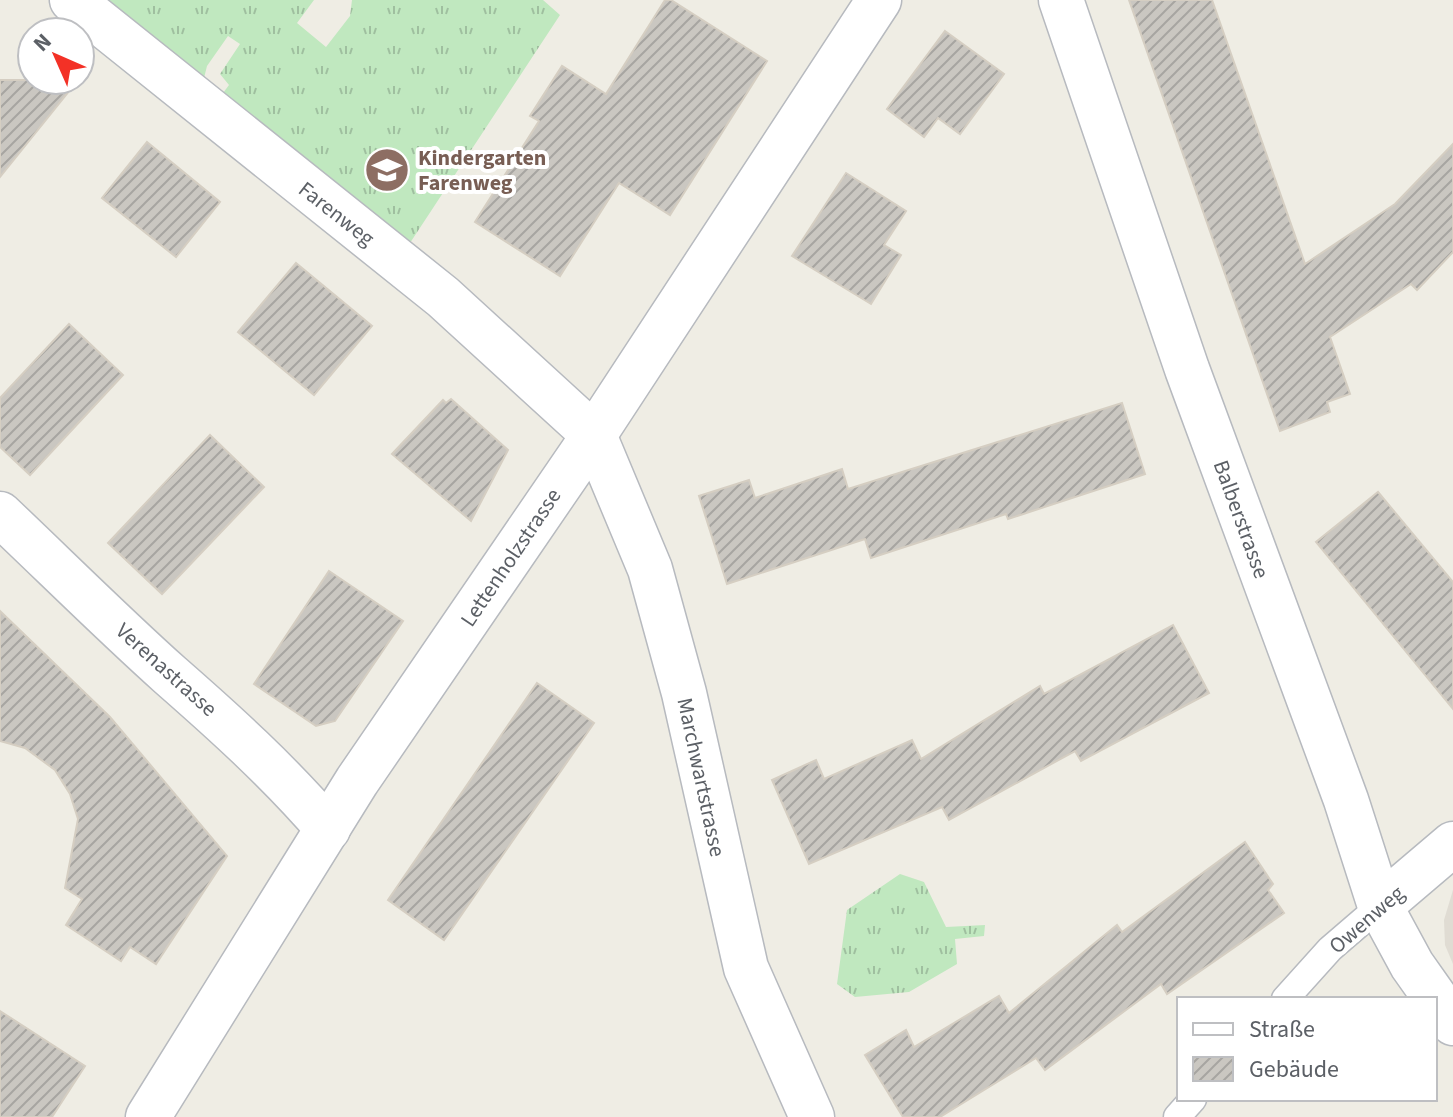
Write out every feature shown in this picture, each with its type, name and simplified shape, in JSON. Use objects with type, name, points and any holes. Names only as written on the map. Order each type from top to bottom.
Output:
[{"type":"street","name":"Farenweg","points":[[72,0],[443,297],[594,435]]},
{"type":"street","name":"Lettenholzstrasse","points":[[148,1117],[328,829],[594,435],[879,0]]},
{"type":"street","name":"Balberstrasse","points":[[1061,0],[1187,369],[1346,800],[1380,906],[1412,965],[1435,997]]},
{"type":"street","name":"Marchwartstrasse","points":[[594,435],[650,569],[684,693],[746,968],[812,1117]]},
{"type":"street","name":"Verenastrasse","points":[[0,514],[171,675],[215,711],[285,779],[328,829]]},
{"type":"street","name":"Owenweg","points":[[1380,906],[1453,844]]},
{"type":"street","name":"Balberstrasse","points":[[1437,1000],[1453,1023]]},
{"type":"lane","name":"Owenweg","points":[[1287,997],[1330,949],[1380,906]]},
{"type":"lane","points":[[1177,1117],[1191,1101]]},
{"type":"shaded area","points":[[1453,890],[1453,964],[1445,945],[1444,920]]},
{"type":"green space","name":"Kindergarten Farenweg","points":[[106,0],[314,0],[297,23],[326,47],[350,16],[352,0],[543,0],[560,15],[408,246],[223,93],[229,85],[220,74],[240,44],[228,36],[207,66],[204,78]]},
{"type":"green space","points":[[900,874],[924,882],[946,927],[985,925],[984,936],[955,939],[957,964],[909,992],[855,997],[837,984],[847,910]]},
{"type":"building","points":[[665,0],[671,0],[767,61],[670,215],[619,183],[560,276],[475,222],[539,121],[530,116],[562,66],[606,94]]},
{"type":"building","points":[[1129,0],[1212,0],[1305,264],[1395,204],[1453,144],[1453,252],[1417,290],[1411,284],[1330,337],[1350,394],[1327,402],[1330,412],[1280,431]]},
{"type":"building","points":[[945,31],[1004,74],[960,134],[938,118],[924,137],[887,109]]},
{"type":"building","points":[[0,80],[16,80],[16,96],[65,96],[0,177]]},
{"type":"building","points":[[147,142],[220,202],[176,257],[102,198]]},
{"type":"building","points":[[846,173],[906,211],[884,245],[901,255],[871,304],[792,256]]},
{"type":"building","points":[[296,263],[372,326],[314,395],[238,332]]},
{"type":"building","points":[[69,324],[123,375],[30,475],[0,447],[0,398]]},
{"type":"building","points":[[451,399],[508,450],[471,521],[392,454],[443,400],[446,403]]},
{"type":"building","points":[[1122,403],[1145,474],[1008,519],[1006,514],[871,558],[865,539],[727,584],[699,496],[749,480],[755,498],[842,469],[848,489]]},
{"type":"building","points":[[210,435],[264,487],[162,594],[108,543]]},
{"type":"building","points":[[1378,492],[1453,582],[1453,709],[1316,542]]},
{"type":"building","points":[[329,571],[403,621],[335,721],[316,726],[254,684]]},
{"type":"building","points":[[0,611],[110,717],[227,856],[156,964],[130,947],[121,961],[66,925],[82,899],[65,888],[78,819],[70,794],[55,770],[25,748],[0,741]]},
{"type":"building","points":[[1173,625],[1209,693],[1081,761],[1075,751],[949,820],[942,807],[809,864],[772,780],[816,760],[824,779],[912,740],[921,759],[1040,686],[1044,694]]},
{"type":"building","points":[[537,683],[594,723],[444,940],[388,900]]},
{"type":"building","points":[[1245,842],[1273,884],[1268,890],[1284,913],[1167,994],[1161,984],[1045,1070],[1036,1058],[940,1117],[903,1117],[865,1055],[906,1030],[914,1047],[999,996],[1009,1013],[1117,925],[1122,932]]},
{"type":"building","points":[[0,1011],[85,1066],[52,1117],[0,1117]]},
{"type":"place","name":"Kindergarten Farenweg","points":[[387,170]]}]
